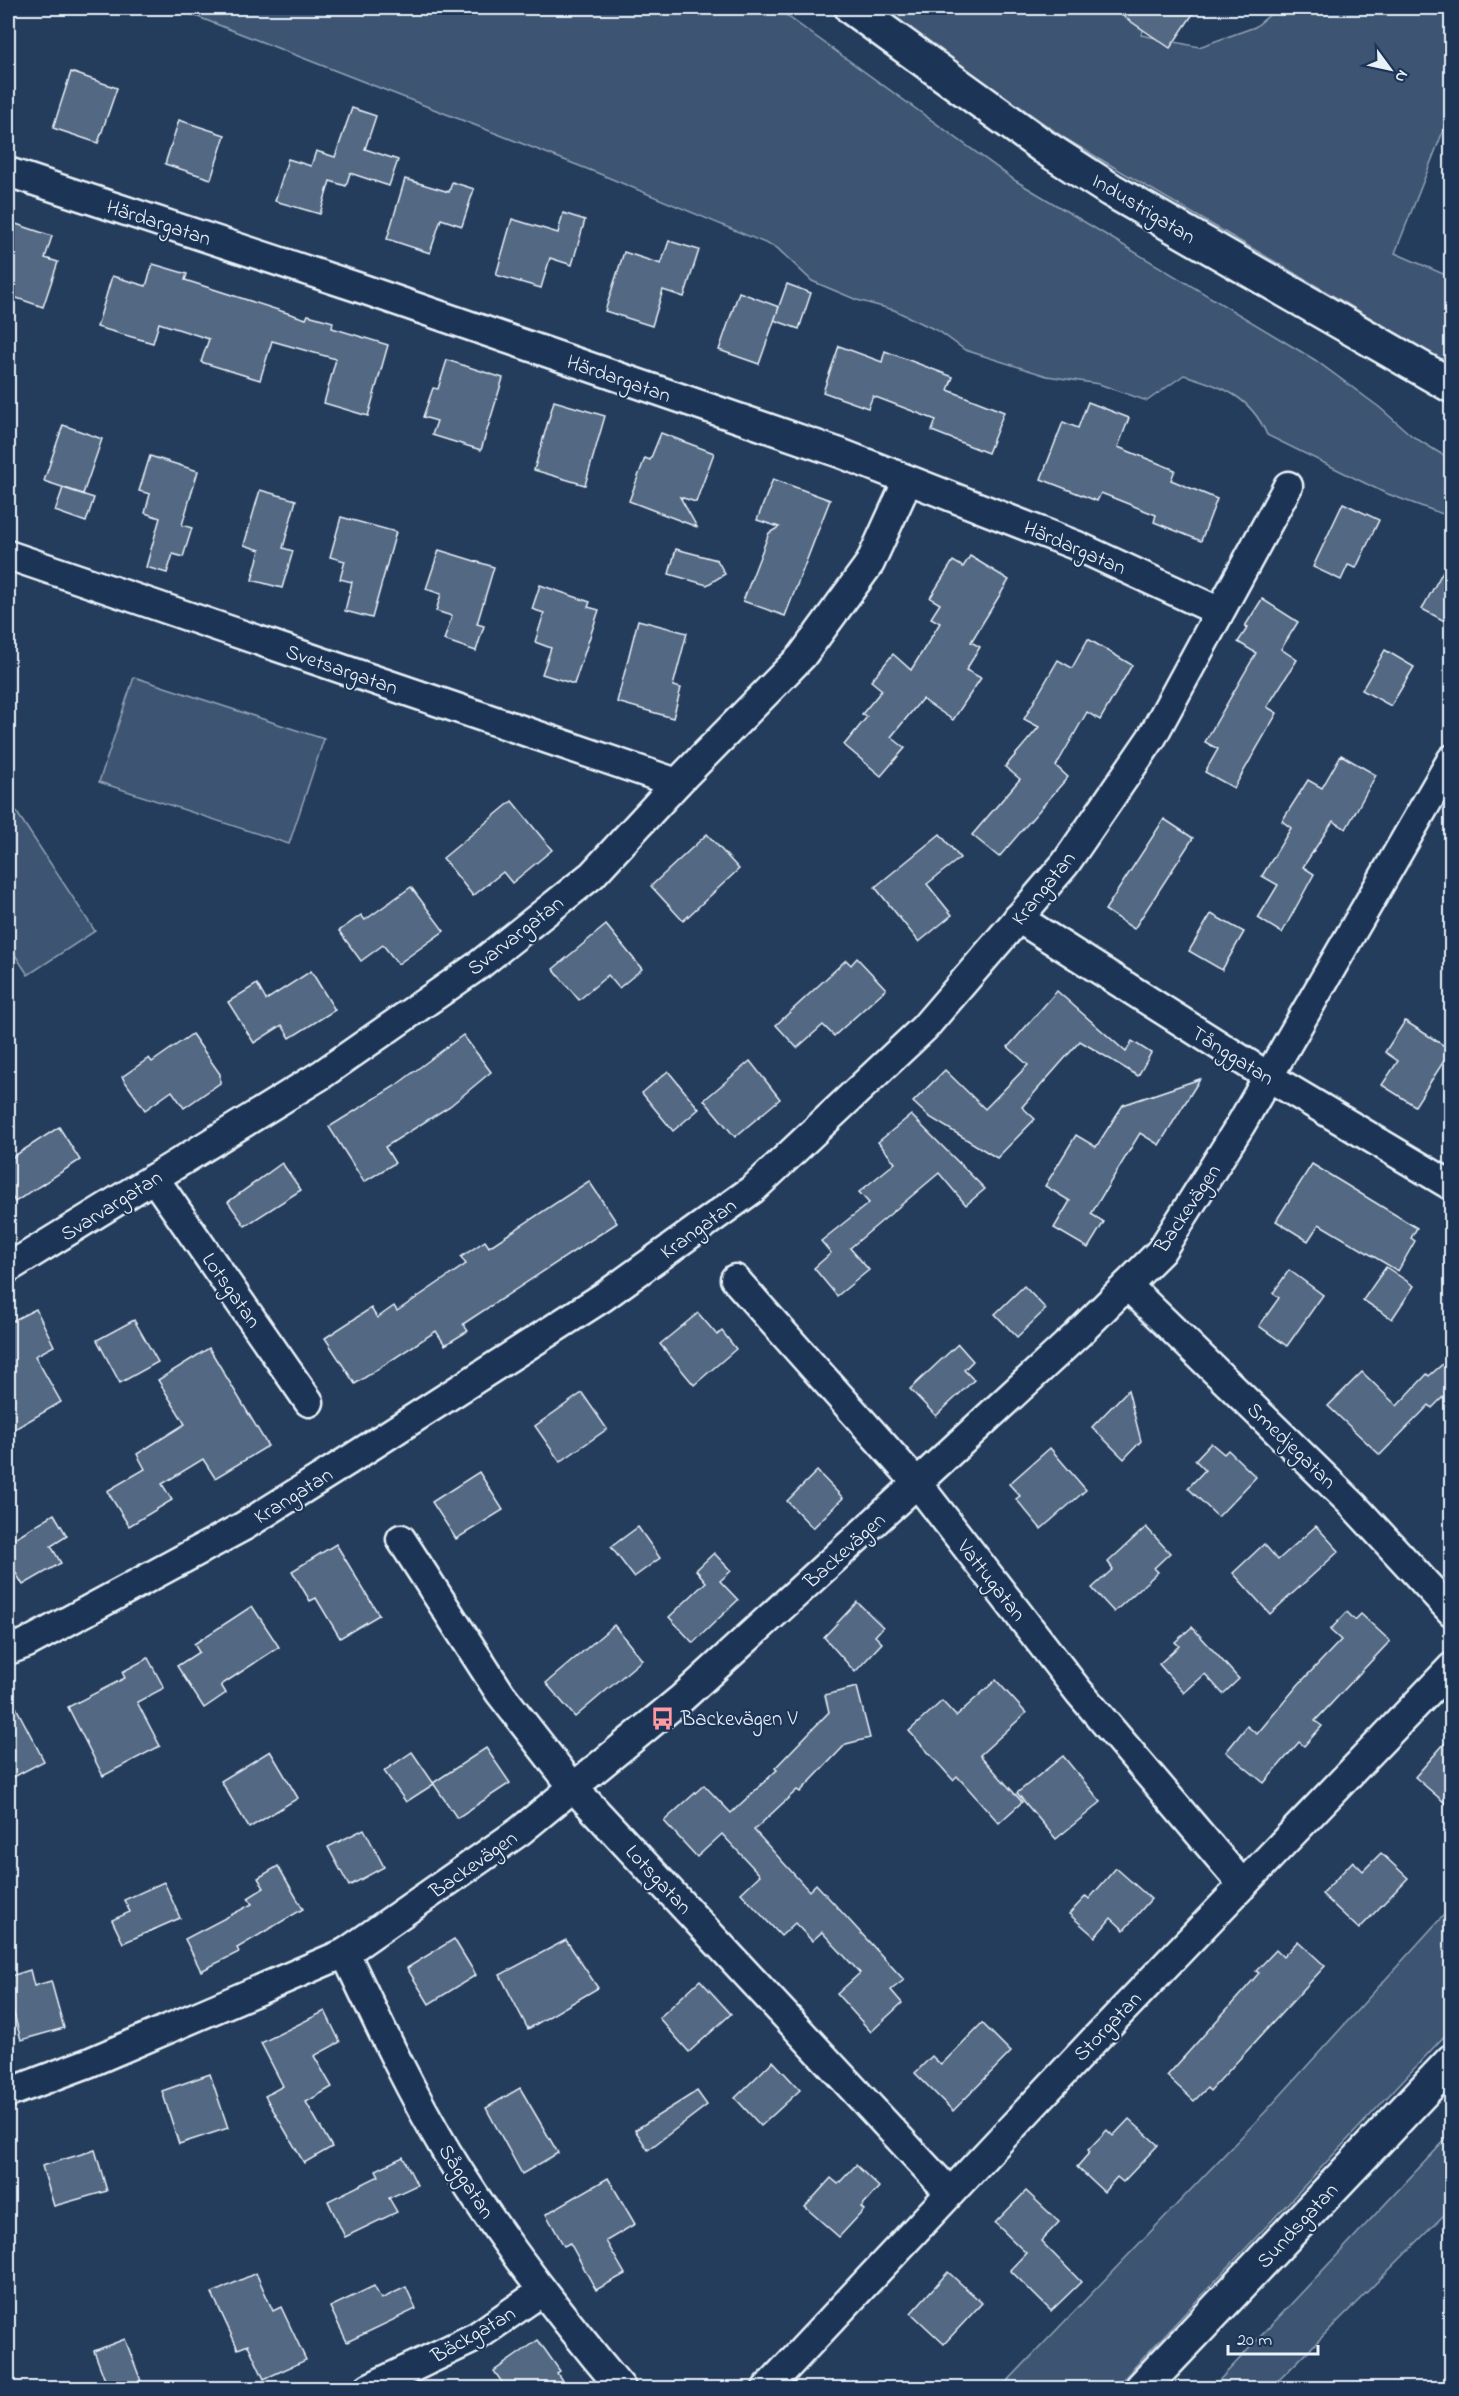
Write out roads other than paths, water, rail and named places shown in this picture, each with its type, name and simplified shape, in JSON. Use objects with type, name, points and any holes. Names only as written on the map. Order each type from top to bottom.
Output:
[{"type":"street","name":"Industrigatan","points":[[852,8],[1044,147],[1111,190],[1452,386]]},
{"type":"street","name":"Härdargatan","points":[[8,172],[371,292],[828,450],[1075,545],[1218,611],[1216,614]]},
{"type":"street","name":"Svarvargatan","points":[[8,1268],[321,1075],[479,965],[592,875],[677,783],[802,656],[870,563],[908,480]]},
{"type":"street","name":"Krangatan","points":[[8,1650],[27,1643],[263,1514],[603,1297],[753,1189],[924,1028],[1065,864],[1152,737],[1216,614],[1287,486]]},
{"type":"street","name":"Svetsargatan","points":[[8,555],[677,783]]},
{"type":"street","name":"Backevägen","points":[[8,2093],[88,2063],[345,1953],[520,1831],[682,1698],[917,1483],[1161,1251],[1269,1077],[1452,759]]},
{"type":"street","name":"Tånggatan","points":[[1018,918],[1269,1077],[1452,1186]]},
{"type":"street","name":"Lotsgatan","points":[[154,1178],[309,1402]]},
{"type":"street","name":"Vattugatan","points":[[735,1280],[917,1483],[1079,1692],[1243,1885]]},
{"type":"street","name":"Smedjegatan","points":[[1126,1285],[1353,1505],[1452,1611]]},
{"type":"street","name":"Lotsgatan","points":[[400,1539],[500,1693],[573,1787],[950,2193]]},
{"type":"street","name":"Storgatan","points":[[767,2388],[1452,1667]]},
{"type":"street","name":"Såggatan","points":[[345,1953],[405,2079],[442,2144],[541,2292],[621,2388]]},
{"type":"street","name":"Sundsgatan","points":[[1142,2388],[1452,2061]]},
{"type":"street","name":"Bäckgatan","points":[[369,2388],[476,2337],[541,2292]]},
{"type":"place","name":"Backevägen V","points":[[663,1718]]}]
